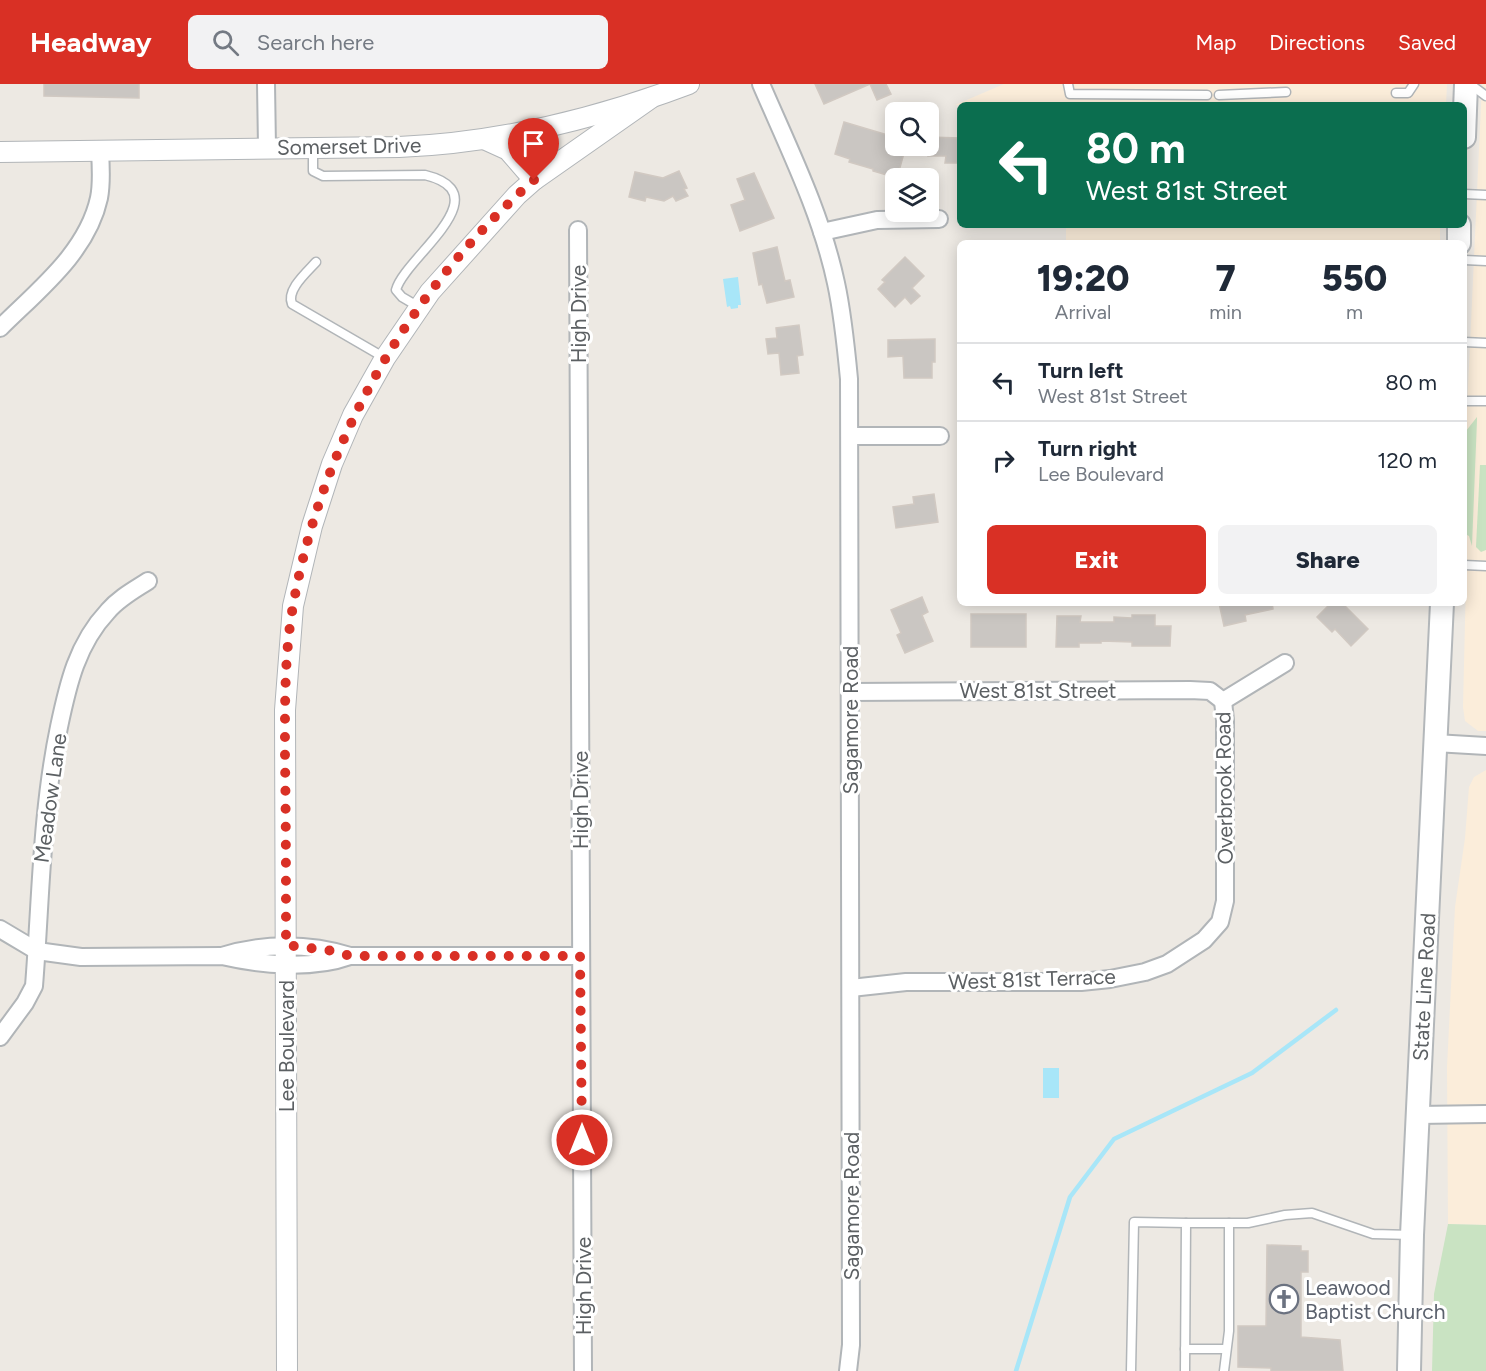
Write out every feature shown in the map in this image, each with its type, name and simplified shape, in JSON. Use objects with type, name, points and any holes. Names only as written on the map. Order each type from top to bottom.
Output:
[{"type":"main road","points":[[1466,102],[1468,84]]},
{"type":"main road","name":"State Line Road","points":[[1409,1371],[1412,1235],[1442,606]]},
{"type":"street","points":[[266,84],[267,147]]},
{"type":"street","name":"Somerset Drive","points":[[0,152],[313,148],[432,145],[486,140],[558,125],[651,99],[689,84]]},
{"type":"street","name":"Sagamore Road","points":[[761,84],[808,191],[822,232],[836,280],[844,322],[849,379],[851,1346],[848,1371]]},
{"type":"street","name":"Lee Boulevard","points":[[287,1371],[285,710],[293,606],[312,526],[332,464],[353,415],[385,358],[420,308],[470,245],[534,180],[651,99]]},
{"type":"street","points":[[486,140],[508,150],[534,180]]},
{"type":"street","points":[[0,328],[77,248],[93,216],[99,197],[100,152]]},
{"type":"street","points":[[822,232],[885,220]]},
{"type":"street","name":"High Drive","points":[[578,230],[583,1371]]},
{"type":"street","points":[[850,436],[940,436]]},
{"type":"street","name":"Meadow Lane","points":[[0,1037],[25,1003],[34,986],[44,820],[51,763],[69,678],[78,655],[107,612],[117,602],[148,581]]},
{"type":"street","name":"Overbrook Road","points":[[1203,940],[1220,922],[1225,901],[1225,720],[1223,701],[1285,663]]},
{"type":"street","name":"West 81st Street","points":[[850,692],[1190,690],[1210,691],[1223,701]]},
{"type":"street","points":[[1435,743],[1486,746]]},
{"type":"street","points":[[0,929],[37,951],[81,957],[222,956],[241,950],[286,955],[333,951],[350,956],[580,956]]},
{"type":"street","name":"West 81st Terrace","points":[[851,988],[906,982],[1110,979],[1167,964],[1203,940]]},
{"type":"street","points":[[1418,1115],[1486,1114]]},
{"type":"lane","points":[[1068,84],[1070,94],[1208,95]]},
{"type":"lane","points":[[1109,84],[1118,93]]},
{"type":"lane","points":[[1396,93],[1408,93],[1414,84]]},
{"type":"lane","points":[[1468,84],[1486,96]]},
{"type":"lane","points":[[1219,95],[1286,92]]},
{"type":"lane","points":[[313,148],[313,171],[324,176],[425,175],[440,179],[451,188],[456,198],[454,209],[426,250],[399,281],[396,290],[402,297],[420,308]]},
{"type":"lane","points":[[1467,194],[1486,195]]},
{"type":"lane","points":[[1467,260],[1486,261]]},
{"type":"lane","points":[[316,262],[292,292],[290,299],[292,304],[385,358]]},
{"type":"lane","points":[[1467,342],[1486,343]]},
{"type":"lane","points":[[1467,401],[1486,401]]},
{"type":"lane","points":[[1467,565],[1486,566]]},
{"type":"lane","points":[[1131,1371],[1134,1222],[1248,1223],[1285,1215],[1312,1213],[1373,1234],[1412,1235]]},
{"type":"lane","points":[[1185,1223],[1185,1371]]},
{"type":"lane","points":[[1224,1371],[1229,1331],[1229,1223]]},
{"type":"lane","points":[[1185,1349],[1226,1349]]},
{"type":"shaded area","points":[[1004,84],[1447,84],[1446,102],[962,102]]},
{"type":"shaded area","points":[[1482,84],[1486,84],[1486,731],[1478,731],[1465,721],[1463,707],[1467,606],[1467,409]]},
{"type":"shaded area","points":[[1066,228],[1440,228],[1440,240],[1066,240]]},
{"type":"shaded area","points":[[1486,770],[1486,1225],[1448,1224],[1447,1067],[1455,907],[1465,838],[1469,787],[1474,777]]},
{"type":"green space","points":[[1477,417],[1472,546],[1467,535],[1467,430]]},
{"type":"green space","points":[[1480,465],[1486,465],[1486,550],[1481,552],[1476,547]]},
{"type":"green space","points":[[1448,1224],[1486,1225],[1486,1371],[1432,1371],[1434,1294]]},
{"type":"water","points":[[738,277],[741,305],[731,309],[730,306],[727,307],[723,279]]},
{"type":"water","points":[[1043,1068],[1059,1068],[1059,1098],[1043,1098]]},
{"type":"building","points":[[44,84],[139,84],[139,98],[44,96]]},
{"type":"building","points":[[815,84],[870,84],[824,104]]},
{"type":"building","points":[[870,84],[886,84],[891,94],[877,100]]},
{"type":"building","points":[[844,122],[885,134],[885,156],[903,156],[900,168],[885,168],[885,174],[849,162],[850,159],[835,154]]},
{"type":"building","points":[[939,137],[957,138],[957,163],[945,163],[946,156],[939,156]]},
{"type":"building","points":[[679,171],[688,196],[676,201],[673,196],[664,201],[646,197],[645,201],[629,197],[635,172],[663,178]]},
{"type":"building","points":[[754,173],[774,218],[740,231],[731,205],[745,200],[737,179]]},
{"type":"building","points":[[777,247],[785,281],[790,280],[794,297],[767,303],[762,284],[759,285],[753,253]]},
{"type":"building","points":[[905,257],[924,276],[912,288],[920,296],[911,304],[905,297],[895,307],[878,289],[885,282],[882,280]]},
{"type":"building","points":[[799,325],[803,355],[797,356],[799,373],[781,375],[779,353],[768,354],[766,339],[777,338],[776,328]]},
{"type":"building","points":[[935,339],[932,378],[904,378],[903,356],[888,357],[888,340]]},
{"type":"building","points":[[934,494],[938,522],[896,528],[893,507],[914,504],[913,497]]},
{"type":"building","points":[[922,597],[928,612],[922,615],[933,641],[905,653],[897,635],[901,633],[891,610]]},
{"type":"building","points":[[1220,606],[1272,606],[1273,609],[1245,615],[1246,621],[1224,626]]},
{"type":"building","points":[[1328,606],[1345,606],[1368,629],[1351,646],[1335,629],[1332,632],[1317,617]]},
{"type":"building","points":[[971,614],[1026,614],[1026,647],[971,647]]},
{"type":"building","points":[[1132,615],[1155,615],[1155,626],[1171,626],[1170,646],[1132,646],[1132,642],[1101,641],[1101,643],[1079,643],[1079,647],[1056,647],[1057,616],[1081,616],[1080,622],[1114,622],[1114,617],[1132,618]]},
{"type":"building","name":"Leawood Baptist Church","points":[[1267,1245],[1301,1246],[1301,1251],[1308,1251],[1308,1272],[1301,1272],[1301,1337],[1340,1340],[1343,1371],[1271,1371],[1271,1368],[1238,1367],[1238,1326],[1266,1326]]},
{"type":"waterway","points":[[1016,1371],[1070,1197],[1114,1139],[1252,1073],[1336,1010]]},
{"type":"place","name":"Leawood Baptist Church","points":[[1284,1299]]},
{"type":"route","points":[[534,180],[470,245],[430,292],[385,358],[353,415],[325,484],[312,526],[293,606],[288,664],[285,710],[286,945],[333,951],[350,956],[580,956],[582,1140]]}]
